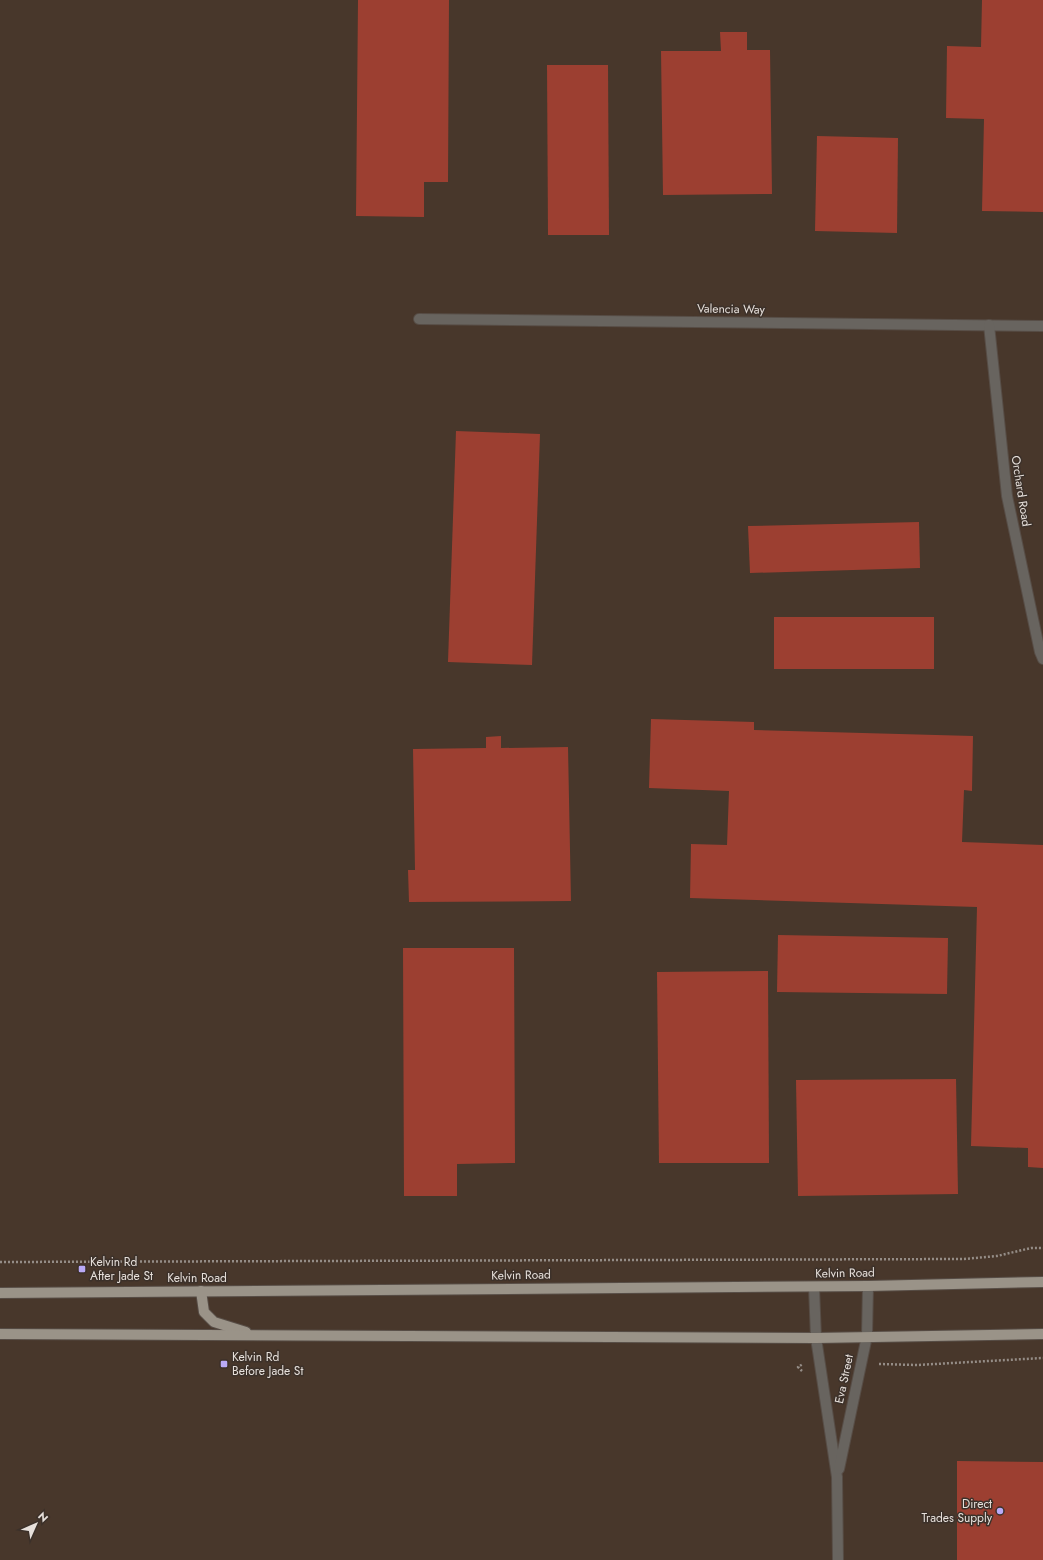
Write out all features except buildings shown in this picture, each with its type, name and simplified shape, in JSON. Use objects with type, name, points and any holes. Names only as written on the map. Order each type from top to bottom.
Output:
[{"type":"main road","name":"Kelvin Road","points":[[0,1293],[814,1287],[1043,1282]]},
{"type":"main road","points":[[200,1291],[204,1312],[214,1322],[258,1336]]},
{"type":"main road","points":[[0,1334],[816,1338],[1043,1334]]},
{"type":"street","name":"Valencia Way","points":[[419,319],[1043,326]]},
{"type":"street","name":"Orchard Road","points":[[990,325],[1007,496],[1040,652],[1043,659]]},
{"type":"street","name":"Eva Street","points":[[837,1477],[867,1336],[868,1286]]},
{"type":"street","name":"Eva Street","points":[[814,1287],[816,1338],[837,1477],[838,1560]]},
{"type":"path","points":[[0,1262],[964,1259],[997,1256],[1030,1248],[1043,1248]]},
{"type":"path","points":[[861,1364],[917,1365],[1043,1358]]},
{"type":"path","points":[[803,1372],[798,1367],[807,1362],[820,1362]]},
{"type":"shaded area","points":[[0,0],[1043,0],[1043,1560],[0,1560]]},
{"type":"place","name":"Kelvin Rd After Jade St","points":[[82,1269]]},
{"type":"place","name":"Kelvin Rd Before Jade St","points":[[224,1364]]},
{"type":"place","name":"Direct Trades Supply","points":[[1000,1511]]}]
